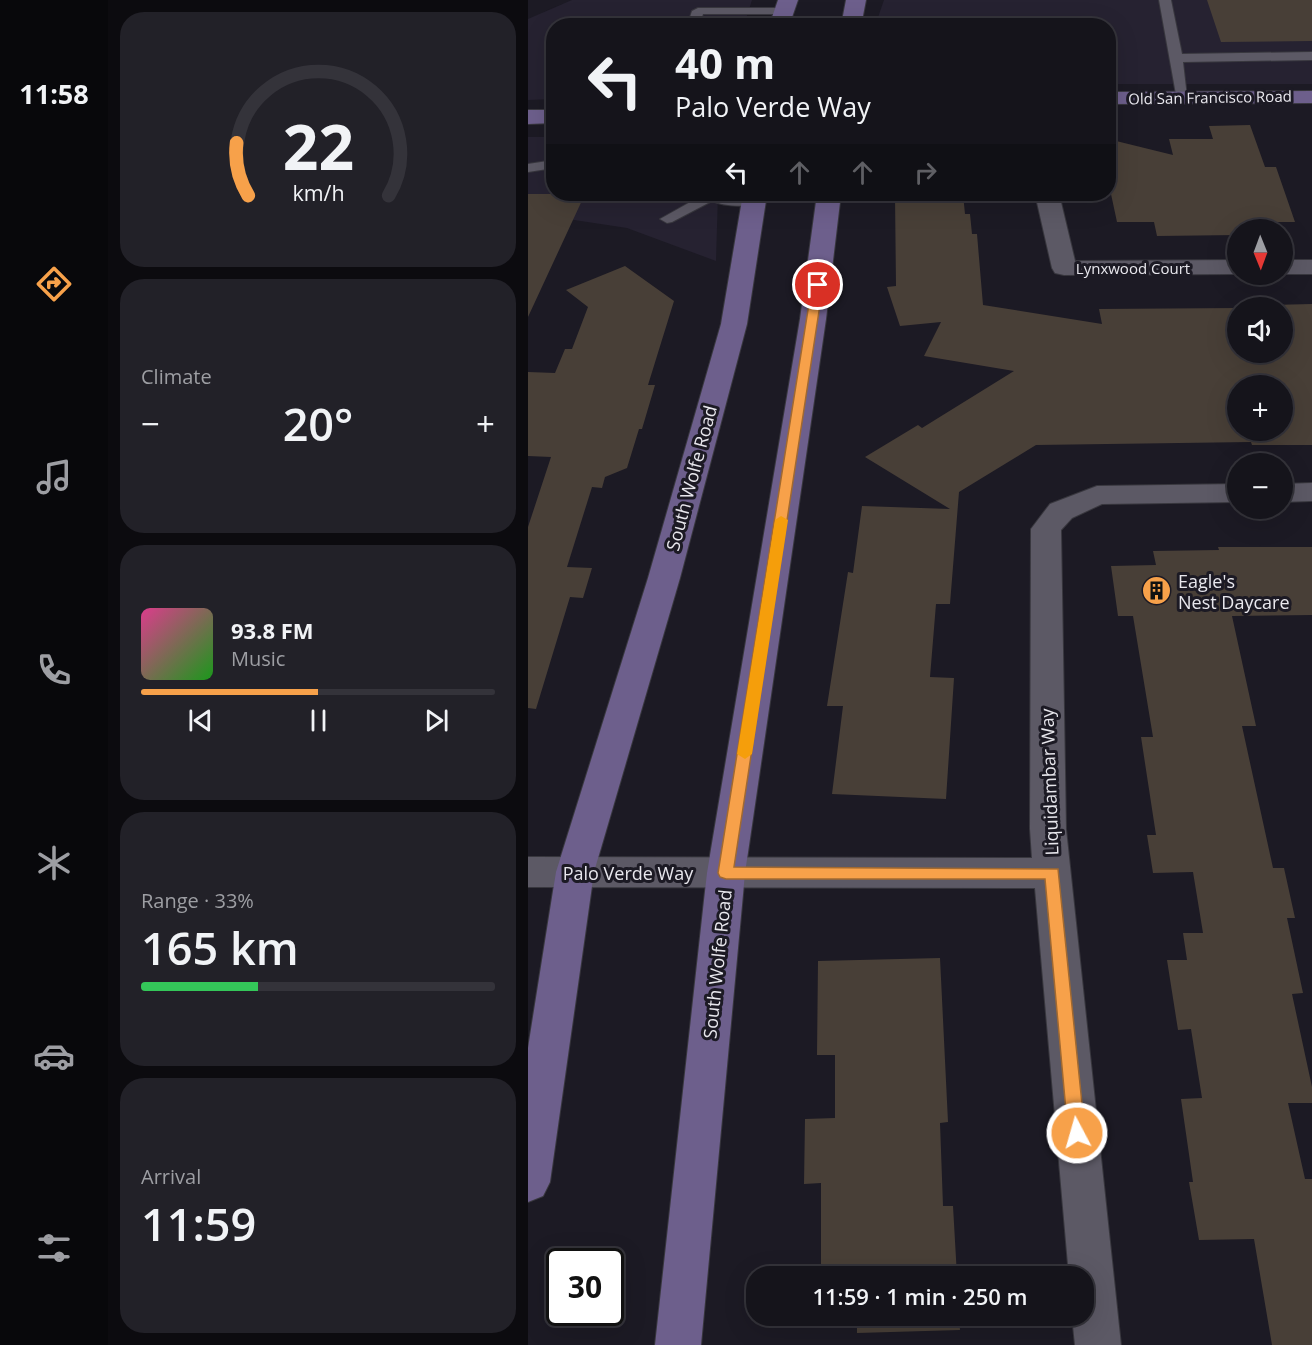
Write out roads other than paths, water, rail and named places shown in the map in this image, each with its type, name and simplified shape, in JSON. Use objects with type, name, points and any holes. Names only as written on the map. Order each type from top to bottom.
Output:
[{"type":"main road","points":[[853,18],[856,0]]},
{"type":"main road","name":"Old San Francisco Road","points":[[1116,99],[1181,97],[1311,99]]},
{"type":"main road","points":[[528,117],[546,116]]},
{"type":"main road","name":"South Wolfe Road","points":[[528,1182],[575,872],[664,578],[734,324],[754,201]]},
{"type":"main road","name":"South Wolfe Road","points":[[678,1345],[726,873],[813,319],[828,201]]},
{"type":"street","name":"Lynxwood Court","points":[[1049,201],[1065,268],[1227,267]]},
{"type":"street","points":[[1293,267],[1312,267]]},
{"type":"street","points":[[1293,493],[1312,492]]},
{"type":"street","name":"Liquidambar Way","points":[[1098,1345],[1048,819],[1046,529],[1061,511],[1097,495],[1227,493]]},
{"type":"street","name":"Palo Verde Way","points":[[528,872],[1052,873]]},
{"type":"lane","points":[[1165,0],[1177,58],[1181,97]]},
{"type":"lane","points":[[696,18],[698,11],[784,12]]},
{"type":"lane","points":[[1177,58],[1312,56]]},
{"type":"lane","points":[[528,168],[546,165]]},
{"type":"lane","points":[[667,219],[698,201]]},
{"type":"place","name":"Eagle's Nest Daycare","points":[[1157,591]]}]
